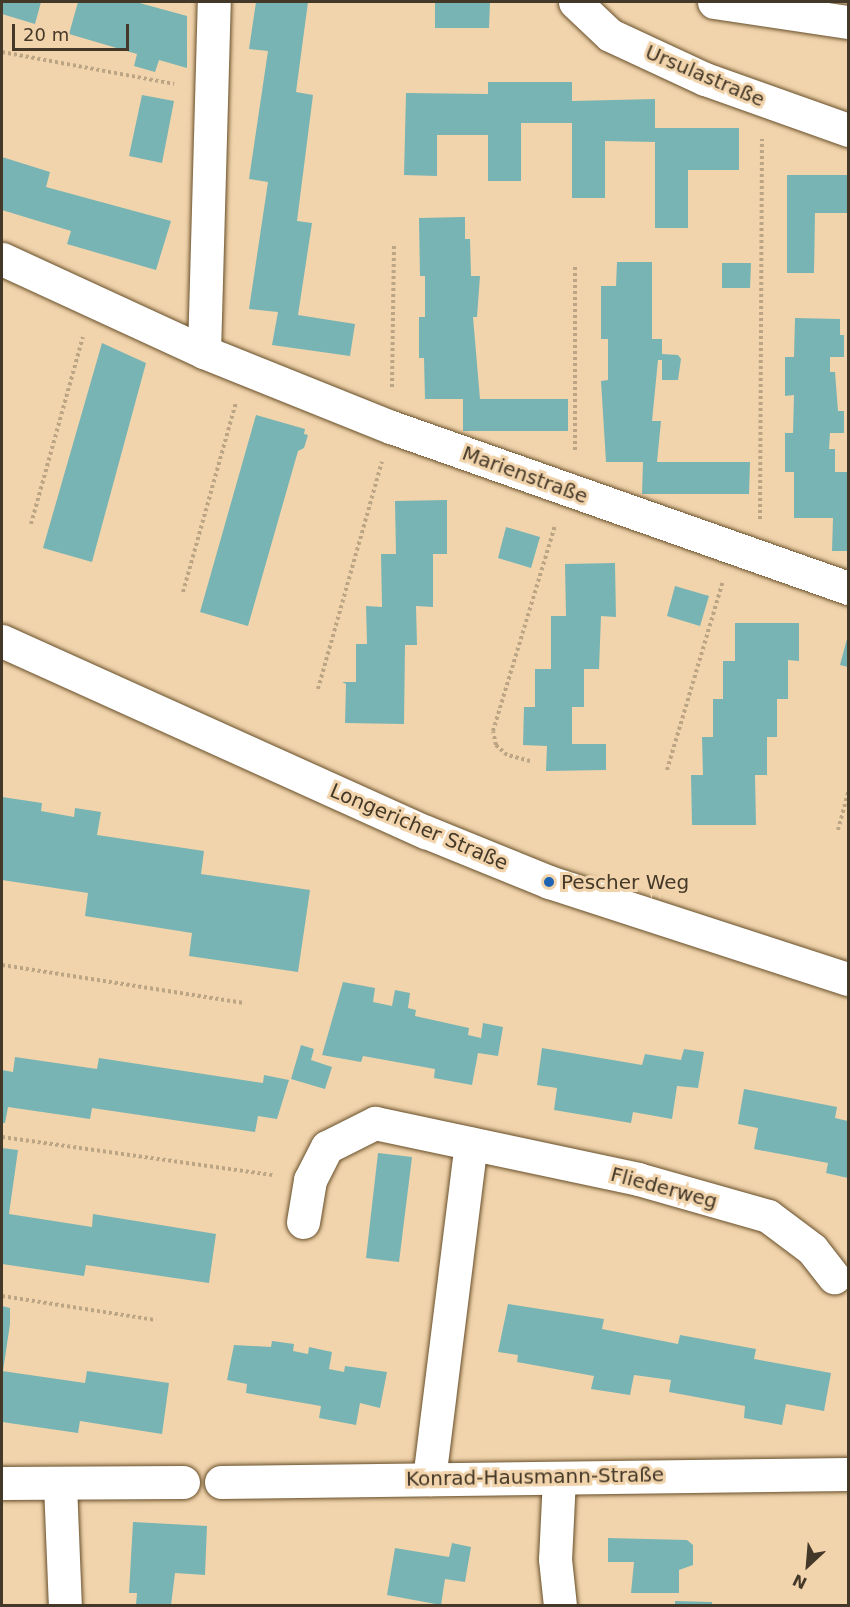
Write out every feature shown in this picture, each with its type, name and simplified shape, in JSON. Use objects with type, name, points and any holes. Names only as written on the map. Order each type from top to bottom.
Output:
[{"type":"street","points":[[204,352],[214,2]]},
{"type":"street","name":"Ursulastraße","points":[[575,2],[610,35],[769,104],[849,130]]},
{"type":"street","points":[[714,2],[849,22]]},
{"type":"street","name":"Marienstraße","points":[[2,259],[204,352],[246,366],[392,427],[746,554],[849,588]]},
{"type":"street","name":"Longericher Straße","points":[[2,641],[426,832],[538,878],[849,979]]},
{"type":"street","name":"Fliederweg","points":[[303,1222],[310,1180],[327,1147],[375,1123],[638,1179],[768,1216],[812,1250],[834,1277]]},
{"type":"street","points":[[429,1479],[471,1144]]},
{"type":"street","name":"Konrad-Hausmann-Straße","points":[[221,1482],[849,1474]]},
{"type":"street","points":[[559,1478],[555,1559],[560,1605]]},
{"type":"street","points":[[2,1483],[183,1482]]},
{"type":"street","points":[[60,1484],[65,1605]]},
{"type":"path","points":[[2,52],[213,91]]},
{"type":"path","points":[[667,770],[746,554],[762,129],[769,104]]},
{"type":"path","points":[[318,689],[392,427],[394,244]]},
{"type":"path","points":[[530,761],[507,755],[495,745],[493,731],[570,491],[575,267]]},
{"type":"path","points":[[31,524],[93,300]]},
{"type":"path","points":[[183,592],[246,366]]},
{"type":"path","points":[[838,830],[849,792]]},
{"type":"path","points":[[2,965],[244,1003]]},
{"type":"path","points":[[2,1137],[310,1180]]},
{"type":"path","points":[[2,1296],[156,1320]]},
{"type":"building","points":[[2,2],[41,2],[35,24],[2,14]]},
{"type":"building","points":[[78,2],[136,2],[187,16],[187,68],[159,60],[155,72],[134,66],[137,54],[69,34]]},
{"type":"building","points":[[256,2],[308,2],[296,92],[313,95],[297,221],[312,223],[298,315],[355,324],[350,356],[272,345],[278,312],[249,309],[268,182],[249,179],[268,51],[249,49]]},
{"type":"building","points":[[435,2],[490,2],[489,28],[435,28]]},
{"type":"building","points":[[488,82],[572,82],[572,101],[655,99],[655,128],[739,128],[739,170],[688,170],[688,228],[655,228],[655,142],[605,141],[605,198],[572,198],[572,123],[521,123],[521,181],[488,181],[488,135],[437,135],[437,176],[404,175],[406,93],[488,94]]},
{"type":"building","points":[[142,95],[174,101],[162,163],[129,156]]},
{"type":"building","points":[[2,157],[50,172],[46,187],[171,221],[156,270],[67,244],[71,231],[2,210]]},
{"type":"building","points":[[787,175],[848,175],[848,213],[815,213],[814,273],[787,273]]},
{"type":"building","points":[[465,217],[465,239],[470,239],[471,276],[480,276],[477,317],[473,317],[480,399],[568,399],[568,431],[463,431],[463,399],[425,399],[424,358],[419,358],[419,317],[425,317],[425,276],[420,276],[419,218]]},
{"type":"building","points":[[617,262],[652,262],[652,339],[662,339],[662,354],[678,355],[681,359],[678,380],[662,380],[662,360],[658,360],[652,421],[661,421],[657,462],[750,462],[749,494],[642,494],[643,462],[606,462],[601,381],[608,380],[608,339],[601,339],[601,286],[616,286]]},
{"type":"building","points":[[722,263],[751,263],[750,288],[722,288]]},
{"type":"building","points":[[795,318],[840,319],[840,335],[844,335],[844,357],[830,357],[830,372],[835,372],[838,411],[844,411],[844,433],[830,433],[829,449],[835,449],[835,472],[848,472],[848,551],[832,551],[833,518],[794,518],[794,472],[785,472],[785,433],[793,433],[794,395],[785,396],[785,357],[794,357]]},
{"type":"building","points":[[102,343],[146,363],[92,562],[43,548]]},
{"type":"building","points":[[256,415],[305,429],[304,434],[308,435],[304,448],[298,451],[248,626],[200,612]]},
{"type":"building","points":[[447,500],[447,554],[433,554],[433,607],[416,606],[417,645],[405,645],[404,724],[345,723],[346,684],[342,682],[356,682],[356,644],[367,644],[366,606],[382,607],[381,554],[396,554],[395,501]]},
{"type":"building","points":[[506,527],[540,537],[531,568],[498,558]]},
{"type":"building","points":[[615,563],[616,617],[601,616],[599,669],[584,669],[584,707],[572,707],[572,744],[606,744],[606,770],[546,771],[547,746],[523,745],[524,707],[535,707],[535,669],[551,669],[551,616],[566,616],[565,564]]},
{"type":"building","points":[[675,586],[709,596],[700,626],[667,616]]},
{"type":"building","points":[[735,623],[799,623],[799,661],[788,660],[788,699],[777,699],[777,737],[767,737],[767,775],[755,775],[756,825],[692,825],[691,775],[703,775],[702,737],[713,737],[713,699],[723,699],[723,661],[735,661]]},
{"type":"building","points":[[848,635],[848,667],[840,665]]},
{"type":"building","points":[[2,797],[42,803],[41,811],[74,817],[75,808],[101,812],[97,835],[204,851],[201,874],[310,890],[298,972],[189,956],[192,933],[85,916],[88,893],[2,880]]},
{"type":"building","points":[[343,982],[375,988],[373,1002],[392,1006],[395,990],[410,993],[408,1008],[416,1010],[415,1016],[469,1028],[468,1035],[481,1038],[483,1023],[503,1027],[498,1056],[478,1053],[472,1085],[434,1078],[435,1069],[363,1056],[361,1062],[322,1055]]},
{"type":"building","points":[[301,1045],[314,1049],[311,1060],[332,1067],[325,1089],[291,1079]]},
{"type":"building","points":[[542,1048],[642,1065],[645,1054],[681,1060],[684,1049],[704,1052],[698,1088],[677,1086],[672,1119],[633,1112],[631,1123],[554,1110],[557,1088],[537,1085]]},
{"type":"building","points":[[15,1057],[97,1069],[99,1058],[263,1083],[264,1075],[289,1080],[277,1119],[258,1116],[255,1132],[92,1108],[90,1119],[8,1107],[5,1123],[2,1123],[2,1070],[13,1072]]},
{"type":"building","points":[[744,1089],[837,1107],[835,1118],[848,1121],[848,1178],[826,1173],[828,1163],[754,1149],[758,1128],[738,1124]]},
{"type":"building","points":[[2,1148],[18,1150],[9,1214],[92,1227],[93,1214],[216,1234],[209,1283],[86,1265],[84,1276],[2,1264]]},
{"type":"building","points":[[378,1153],[412,1157],[399,1262],[366,1258]]},
{"type":"building","points":[[508,1304],[604,1319],[602,1329],[678,1344],[680,1335],[756,1349],[754,1359],[831,1373],[824,1411],[786,1404],[782,1425],[744,1418],[745,1406],[669,1392],[671,1380],[634,1375],[630,1395],[591,1389],[594,1376],[517,1362],[518,1355],[498,1352]]},
{"type":"building","points":[[2,1306],[10,1308],[3,1371]]},
{"type":"building","points":[[272,1341],[294,1344],[293,1351],[308,1354],[309,1347],[332,1352],[329,1369],[344,1372],[345,1366],[387,1372],[380,1408],[360,1403],[356,1425],[319,1418],[321,1406],[246,1393],[247,1384],[227,1380],[234,1345],[271,1347]]},
{"type":"building","points":[[2,1371],[85,1383],[87,1371],[169,1383],[162,1434],[80,1421],[78,1433],[2,1422]]},
{"type":"building","points":[[133,1522],[207,1526],[205,1575],[175,1573],[171,1605],[136,1605],[137,1593],[129,1593]]},
{"type":"building","points":[[608,1538],[687,1540],[693,1545],[693,1565],[679,1570],[679,1593],[631,1593],[634,1562],[608,1562]]},
{"type":"building","points":[[452,1543],[471,1547],[465,1582],[445,1579],[441,1605],[387,1595],[395,1548],[449,1557]]},
{"type":"building","points":[[675,1601],[712,1602],[712,1605],[675,1605]]},
{"type":"place","name":"Pescher Weg","points":[[549,882]]}]
